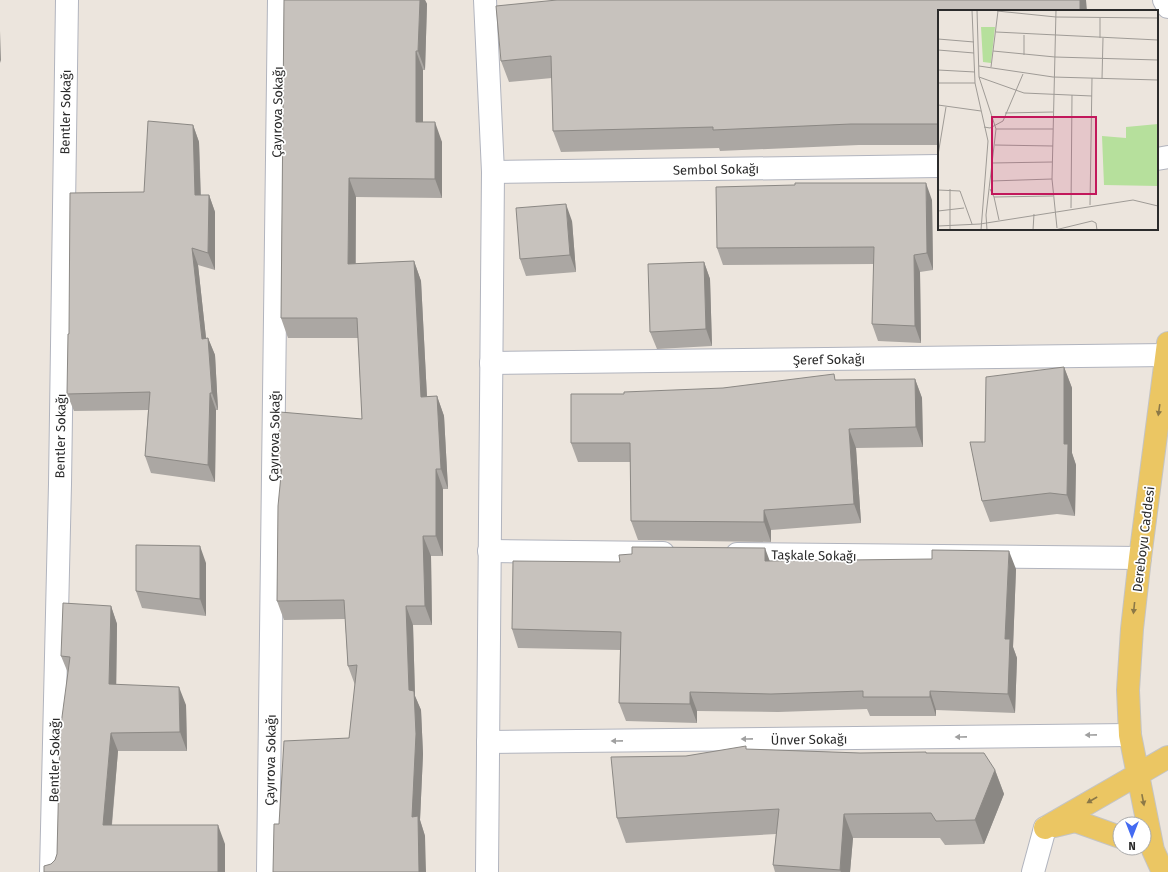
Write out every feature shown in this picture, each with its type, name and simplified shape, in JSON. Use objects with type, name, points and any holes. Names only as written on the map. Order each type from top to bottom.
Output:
[{"type":"main road","name":"Dereboyu Caddesi","points":[[1144,816],[1130,735],[1128,690],[1132,630],[1140,558],[1167,349]]},
{"type":"main road","points":[[1045,828],[1168,757]]},
{"type":"main road","points":[[1045,828],[1075,821],[1112,833]]},
{"type":"main road","name":"Dereboyu Caddesi","points":[[1152,853],[1163,872]]},
{"type":"street","name":"Bentler Sokağı","points":[[51,872],[60,484],[67,0]]},
{"type":"street","name":"Çayırova Sokağı","points":[[268,872],[279,0]]},
{"type":"street","points":[[485,0],[492,172],[487,872]]},
{"type":"street","points":[[1164,0],[1168,7]]},
{"type":"street","points":[[1158,158],[1168,157]]},
{"type":"street","name":"Sembol Sokağı","points":[[492,172],[938,166]]},
{"type":"street","name":"Şeref Sokağı","points":[[491,364],[1167,349]]},
{"type":"street","points":[[489,551],[680,553]]},
{"type":"street","name":"Taşkale Sokağı","points":[[719,554],[1140,558]]},
{"type":"street","name":"Ünver Sokağı","points":[[488,742],[1130,735]]},
{"type":"street","points":[[1032,872],[1045,828]]},
{"type":"building","points":[[284,0],[420,0],[418,51],[416,51],[416,122],[435,122],[435,179],[349,178],[348,264],[414,261],[421,397],[437,396],[441,469],[436,469],[436,536],[423,536],[425,606],[406,606],[409,690],[414,691],[416,734],[412,817],[418,816],[419,872],[273,872],[274,824],[279,824],[284,741],[349,738],[357,665],[348,666],[344,600],[277,601],[278,506],[282,465],[278,464],[280,412],[362,419],[357,318],[281,318]]},
{"type":"building","points":[[557,0],[1080,0],[1080,10],[938,10],[938,124],[851,124],[713,130],[713,127],[553,131],[551,56],[501,61],[496,6]]},
{"type":"building","points":[[148,121],[193,125],[195,195],[209,195],[208,253],[192,248],[202,339],[208,338],[212,393],[210,393],[208,465],[145,456],[150,392],[67,394],[70,193],[144,192]]},
{"type":"building","points":[[795,183],[926,183],[927,253],[914,255],[915,326],[872,324],[874,247],[717,248],[716,187],[795,185]]},
{"type":"building","points":[[566,204],[570,255],[520,259],[516,208]]},
{"type":"building","points":[[704,262],[706,329],[650,332],[648,264]]},
{"type":"building","points":[[1064,367],[1064,444],[1068,444],[1067,495],[1050,493],[982,501],[970,442],[985,442],[986,377]]},
{"type":"building","points":[[834,374],[835,380],[915,379],[916,427],[849,429],[854,504],[764,510],[764,522],[631,521],[630,443],[571,443],[571,394],[624,394],[624,392],[723,388]]},
{"type":"building","points":[[136,545],[200,546],[200,599],[136,591]]},
{"type":"building","points":[[632,547],[765,548],[765,561],[932,559],[932,550],[1009,551],[1005,639],[1010,639],[1008,694],[930,691],[930,697],[863,697],[863,691],[771,694],[690,692],[690,704],[619,703],[621,632],[512,629],[513,561],[620,562],[619,555],[632,554]]},
{"type":"building","points":[[63,603],[111,606],[109,684],[179,687],[180,732],[111,733],[103,825],[218,825],[218,872],[44,872],[44,866],[51,864],[55,860],[57,854],[60,732],[70,657],[61,656]]},
{"type":"building","points":[[746,746],[746,749],[860,753],[984,753],[995,770],[975,820],[936,821],[931,813],[844,814],[840,870],[773,865],[779,809],[617,818],[611,757],[686,756]]}]
